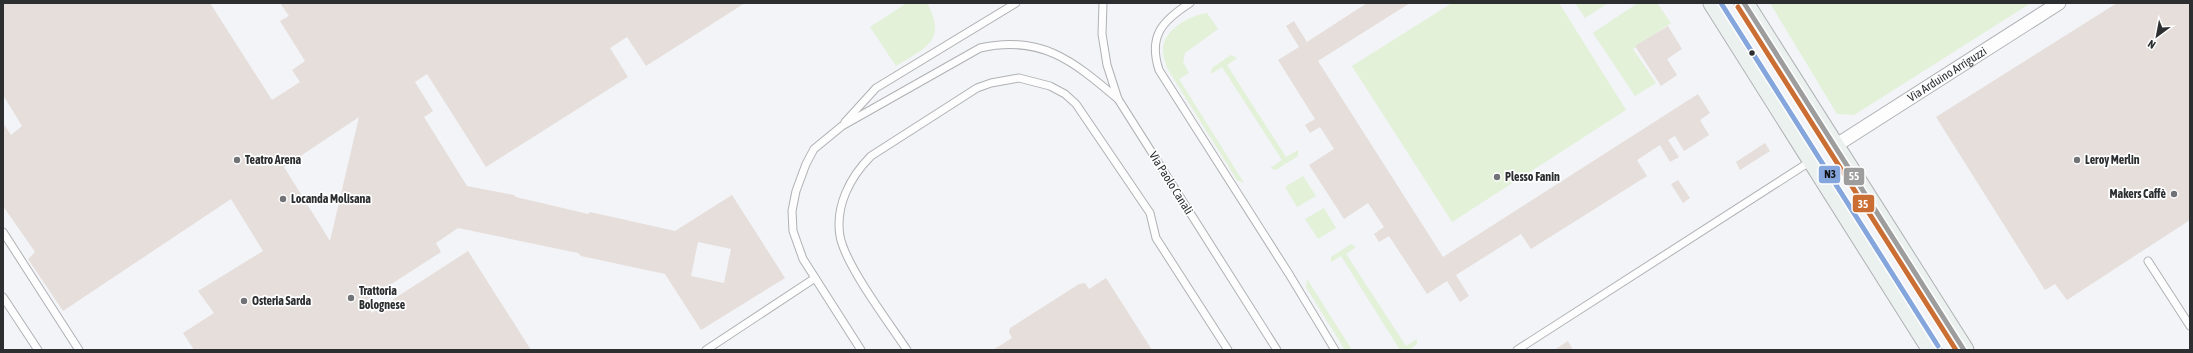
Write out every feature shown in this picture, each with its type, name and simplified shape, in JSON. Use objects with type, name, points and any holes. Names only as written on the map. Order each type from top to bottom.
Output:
[{"type":"main road","points":[[1713,3],[1932,350]]},
{"type":"main road","points":[[1744,3],[1964,350]]},
{"type":"street","name":"Via Arduino Arriguzzi","points":[[1835,146],[2059,3]]},
{"type":"lane","points":[[861,350],[803,259],[793,231],[792,211],[796,191],[814,149],[842,126],[876,88],[1016,3]]},
{"type":"lane","name":"Via Paolo Canali","points":[[1103,3],[1102,34],[1107,65],[1118,99],[1277,350]]},
{"type":"lane","points":[[1190,3],[1166,21],[1157,36],[1154,54],[1159,70],[1289,274],[1335,350]]},
{"type":"lane","points":[[842,126],[980,48],[997,44],[1029,45],[1059,55],[1079,66],[1118,99]]},
{"type":"lane","points":[[907,350],[855,270],[840,237],[841,205],[847,187],[860,166],[871,156],[977,88],[991,83],[1020,78],[1050,86],[1065,94],[1087,118],[1150,213],[1156,238],[1228,350]]},
{"type":"lane","points":[[1517,350],[1813,160]]},
{"type":"lane","points":[[3,232],[79,350]]},
{"type":"lane","points":[[2148,261],[2190,326]]},
{"type":"lane","points":[[706,350],[815,278]]},
{"type":"lane","points":[[3,297],[38,350]]},
{"type":"green space","points":[[907,3],[927,3],[933,16],[935,26],[934,35],[924,48],[896,66],[870,27]]},
{"type":"green space","points":[[1452,3],[1559,3],[1626,110],[1452,222],[1352,66]]},
{"type":"green space","points":[[1575,3],[1608,3],[1585,18]]},
{"type":"green space","points":[[1638,3],[1657,3],[1671,23],[1633,49],[1656,83],[1635,96],[1593,33]]},
{"type":"green space","points":[[1770,3],[2031,3],[1854,115],[1837,114]]},
{"type":"green space","points":[[1207,13],[1218,29],[1185,53],[1183,62],[1189,73],[1179,79],[1244,183],[1237,180],[1167,68],[1164,56],[1164,43],[1176,27],[1188,19]]},
{"type":"green space","points":[[1231,55],[1237,58],[1227,65],[1286,157],[1298,150],[1298,156],[1276,170],[1270,168],[1282,160],[1222,67],[1211,74],[1212,68]]},
{"type":"green space","points":[[1303,176],[1316,196],[1297,207],[1285,187]]},
{"type":"green space","points":[[1324,208],[1336,228],[1318,239],[1305,219]]},
{"type":"green space","points":[[1351,244],[1356,247],[1346,254],[1406,346],[1417,339],[1417,344],[1409,350],[1400,350],[1341,256],[1331,262],[1331,257]]},
{"type":"green space","points":[[1307,279],[1352,350],[1345,350],[1306,287]]},
{"type":"building","points":[[3,3],[210,3],[272,100],[300,82],[292,70],[305,61],[280,21],[289,16],[280,3],[745,3],[646,66],[627,37],[610,48],[628,77],[486,167],[427,74],[415,82],[433,111],[424,117],[467,186],[514,195],[516,197],[588,214],[590,212],[675,231],[732,195],[785,278],[701,330],[665,274],[581,256],[578,253],[458,228],[436,243],[441,252],[365,301],[372,313],[468,251],[531,350],[194,350],[183,333],[214,313],[198,291],[263,251],[231,199],[63,311],[28,259],[35,252],[3,206],[3,123],[11,135],[22,126],[3,95]],"holes":[[[359,117],[330,241],[284,167]],[[698,242],[731,249],[724,283],[691,276]]]},
{"type":"building","points":[[1367,3],[1410,3],[1318,61],[1443,257],[1698,94],[1710,113],[1700,120],[1709,135],[1684,151],[1675,136],[1668,140],[1679,157],[1670,162],[1660,145],[1637,160],[1647,176],[1531,249],[1521,234],[1456,275],[1469,296],[1460,302],[1447,281],[1427,294],[1389,236],[1379,242],[1374,234],[1384,227],[1368,203],[1344,219],[1309,165],[1334,149],[1320,127],[1310,133],[1305,125],[1315,119],[1278,60],[1299,47],[1286,26],[1294,21],[1307,42]]},
{"type":"building","name":"Leroy Merlin","points":[[2117,3],[2190,3],[2190,220],[2067,300],[2055,284],[2045,290],[1936,117]]},
{"type":"building","points":[[1668,26],[1682,49],[1667,59],[1677,75],[1661,86],[1635,46]]},
{"type":"building","points":[[1765,143],[1770,151],[1740,170],[1736,162]]},
{"type":"building","points":[[1678,180],[1690,198],[1683,203],[1671,184]]},
{"type":"building","points":[[1106,278],[1152,350],[993,350],[1012,338],[1009,332],[1010,328],[1079,284],[1085,283],[1089,289]]},
{"type":"building","points":[[1568,341],[1573,350],[1554,350]]},
{"type":"transit line","name":"N3","points":[[1721,3],[1938,346]]},
{"type":"transit line","name":"55","points":[[1744,3],[1964,350]]},
{"type":"transit line","name":"35","points":[[1738,7],[1956,350]]},
{"type":"place","name":"Teatro Arena","points":[[237,160]]},
{"type":"place","name":"Leroy Merlin","points":[[2077,160]]},
{"type":"place","name":"Plesso Fanin","points":[[1497,177]]},
{"type":"place","name":"Makers Caffè","points":[[2174,194]]},
{"type":"place","name":"Locanda Molisana","points":[[283,199]]},
{"type":"place","name":"Trattoria Bolognese","points":[[351,298]]},
{"type":"place","name":"Osteria Sarda","points":[[244,301]]}]
